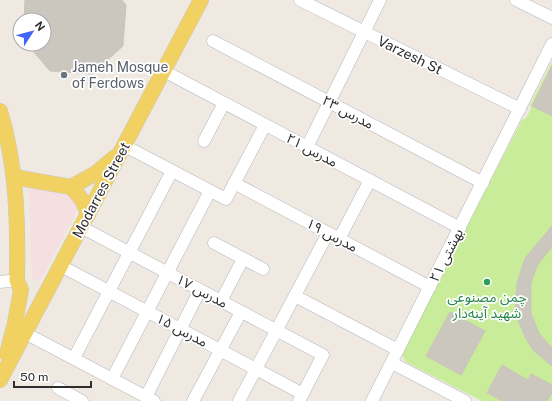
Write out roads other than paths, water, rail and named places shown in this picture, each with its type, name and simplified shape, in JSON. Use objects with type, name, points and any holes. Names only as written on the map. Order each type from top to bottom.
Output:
[{"type":"main road","name":"Modarres Street","points":[[0,379],[125,146],[201,0]]},
{"type":"main road","points":[[0,112],[14,177],[17,205],[17,280],[21,290],[15,324],[0,379]]},
{"type":"main road","points":[[14,177],[71,187],[87,179],[105,167],[125,146]]},
{"type":"main road","points":[[71,187],[86,204],[85,221]]},
{"type":"main road","points":[[0,344],[11,289],[17,280]]},
{"type":"street","name":"Varzesh St","points":[[300,0],[520,109]]},
{"type":"street","points":[[307,147],[380,0]]},
{"type":"street","points":[[516,0],[552,18]]},
{"type":"street","name":"مدرس ۲۳","points":[[213,41],[483,183]]},
{"type":"street","name":"بهشتی ۲۱","points":[[372,401],[552,44]]},
{"type":"street","name":"مدرس ۲۱","points":[[164,71],[460,228]]},
{"type":"street","points":[[204,141],[224,103]]},
{"type":"street","points":[[125,146],[226,199],[265,125]]},
{"type":"street","points":[[74,358],[172,171]]},
{"type":"street","points":[[339,239],[370,180]]},
{"type":"street","name":"مدرس ۱۹","points":[[234,183],[430,287]]},
{"type":"street","points":[[112,378],[210,191]]},
{"type":"street","name":"مدرس ۱۷","points":[[85,221],[129,253],[323,355],[301,398]]},
{"type":"street","points":[[239,401],[328,233]]},
{"type":"street","points":[[214,243],[263,269]]},
{"type":"street","points":[[221,301],[243,259]]},
{"type":"street","name":"مدرس ۱۵","points":[[61,266],[256,370],[301,398]]},
{"type":"street","points":[[0,282],[17,280]]},
{"type":"street","points":[[25,333],[151,400],[180,330],[200,290]]},
{"type":"street","points":[[295,296],[398,350]]},
{"type":"street","points":[[193,401],[241,312]]},
{"type":"street","points":[[392,363],[465,401]]},
{"type":"street","points":[[58,388],[82,401]]},
{"type":"place","name":"Jameh Mosque of Ferdows","points":[[64,75]]},
{"type":"place","name":"چمن مصنوعی شهید آینه‌دار","points":[[487,282]]}]
